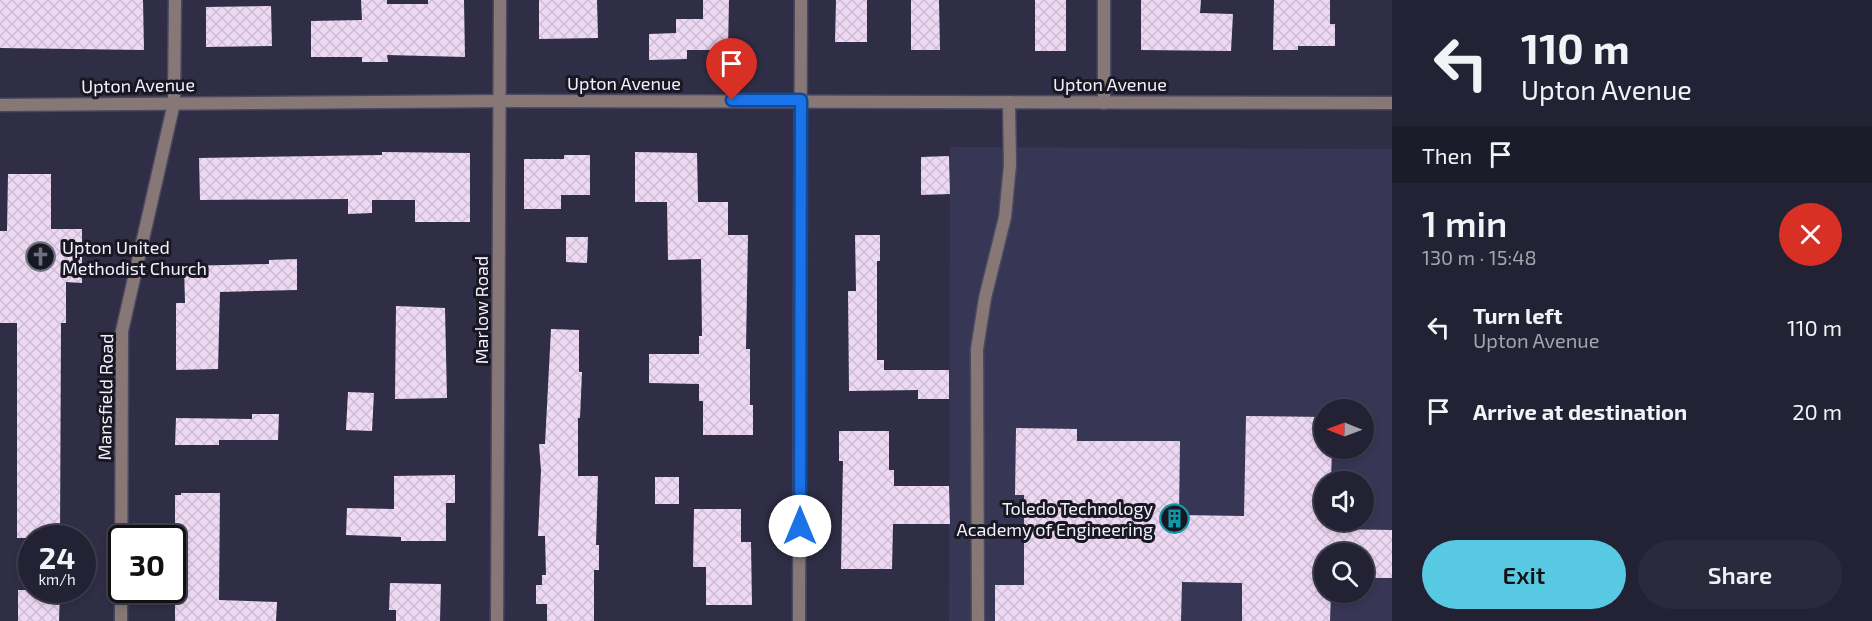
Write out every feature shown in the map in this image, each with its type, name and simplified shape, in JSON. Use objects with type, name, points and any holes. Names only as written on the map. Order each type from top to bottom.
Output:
[{"type":"street","name":"Mansfield Road","points":[[121,621],[122,331],[174,103],[175,0]]},
{"type":"street","name":"Marlow Road","points":[[498,621],[500,0]]},
{"type":"street","points":[[799,621],[801,0]]},
{"type":"street","points":[[1104,0],[1104,102]]},
{"type":"street","name":"Upton Avenue","points":[[0,105],[801,100],[1392,103]]},
{"type":"street","points":[[978,621],[977,349],[984,298],[1005,217],[1010,165],[1009,102]]},
{"type":"shaded area","points":[[950,147],[1392,149],[1392,621],[949,621]]},
{"type":"building","points":[[0,0],[143,0],[144,50],[0,48]]},
{"type":"building","points":[[361,0],[387,0],[387,4],[428,4],[428,0],[464,0],[465,57],[387,55],[388,62],[362,62],[362,57],[311,57],[311,21],[362,20]]},
{"type":"building","points":[[539,0],[597,0],[598,38],[539,39]]},
{"type":"building","points":[[703,0],[729,0],[728,50],[687,50],[687,59],[649,60],[649,34],[676,33],[676,19],[703,19]]},
{"type":"building","points":[[836,0],[867,0],[867,42],[835,42]]},
{"type":"building","points":[[911,0],[939,0],[940,50],[911,50]]},
{"type":"building","points":[[1035,0],[1066,0],[1066,51],[1035,51]]},
{"type":"building","points":[[1141,0],[1201,0],[1200,13],[1233,14],[1231,51],[1141,50]]},
{"type":"building","points":[[1274,0],[1330,0],[1330,24],[1335,24],[1335,46],[1298,46],[1298,50],[1273,50]]},
{"type":"building","points":[[271,6],[272,46],[206,47],[206,7]]},
{"type":"building","points":[[382,152],[470,153],[470,222],[415,222],[415,200],[372,200],[372,213],[348,214],[348,199],[200,200],[199,158],[382,155]]},
{"type":"building","points":[[635,152],[697,153],[698,202],[728,202],[728,235],[748,235],[746,349],[750,349],[750,405],[753,405],[753,435],[703,435],[703,401],[699,401],[699,384],[649,383],[649,354],[699,354],[699,336],[702,336],[701,259],[668,260],[667,202],[635,202]]},
{"type":"building","points":[[564,155],[590,155],[590,195],[561,195],[561,209],[524,209],[524,159],[564,159]]},
{"type":"building","points":[[949,156],[950,194],[921,195],[921,157]]},
{"type":"building","points":[[8,174],[51,174],[51,229],[82,229],[82,283],[66,282],[66,323],[61,323],[60,525],[18,525],[18,538],[17,323],[0,323],[0,231],[7,231]]},
{"type":"building","points":[[855,235],[880,235],[880,261],[877,261],[877,360],[884,360],[884,370],[949,370],[949,399],[918,399],[918,390],[849,391],[848,291],[856,291]]},
{"type":"building","points":[[566,237],[588,237],[587,263],[566,262]]},
{"type":"building","points":[[297,259],[297,290],[220,292],[218,369],[176,370],[176,303],[185,303],[184,266],[269,264],[269,260]]},
{"type":"building","points":[[396,306],[445,308],[447,398],[395,399]]},
{"type":"building","points":[[551,329],[579,330],[579,372],[582,372],[580,418],[578,418],[578,476],[598,476],[596,545],[599,545],[599,570],[594,570],[594,621],[547,621],[547,604],[536,604],[536,585],[542,585],[542,575],[546,575],[545,536],[538,536],[541,471],[539,444],[545,444]]},
{"type":"building","points":[[348,392],[374,393],[372,431],[346,430]]},
{"type":"building","points":[[252,414],[279,414],[278,440],[219,440],[219,445],[175,445],[176,418],[252,419]]},
{"type":"building","name":"Toledo Technology Academy of Engineering","points":[[1246,416],[1314,417],[1314,459],[1332,459],[1331,471],[1314,471],[1314,531],[1392,530],[1392,578],[1374,578],[1374,543],[1314,543],[1314,603],[1331,603],[1330,621],[1242,621],[1242,583],[1182,582],[1181,621],[995,621],[995,585],[1024,585],[1024,495],[1015,495],[1016,428],[1077,429],[1077,441],[1180,441],[1179,515],[1244,516]]},
{"type":"building","points":[[839,431],[889,431],[889,470],[894,470],[894,486],[949,486],[950,524],[893,524],[892,569],[841,569],[843,461],[839,461]]},
{"type":"building","points":[[455,475],[455,503],[446,503],[446,541],[401,541],[401,537],[346,535],[347,508],[394,509],[394,476]]},
{"type":"building","points":[[655,477],[679,477],[679,504],[655,504]]},
{"type":"building","points":[[181,493],[220,493],[219,600],[277,602],[276,621],[175,621],[175,603],[186,603],[186,525],[175,525],[175,495],[181,495]]},
{"type":"building","points":[[694,509],[741,509],[741,542],[751,542],[752,605],[706,605],[706,567],[693,567]]},
{"type":"building","points":[[390,583],[441,584],[440,621],[396,621],[396,610],[389,610]]},
{"type":"building","points":[[18,603],[60,603],[59,621],[18,621]]},
{"type":"place","name":"Upton United Methodist Church","points":[[41,257]]},
{"type":"place","name":"Toledo Technology Academy of Engineering","points":[[1174,518]]},
{"type":"route","points":[[732,100],[801,100],[800,526]]}]
